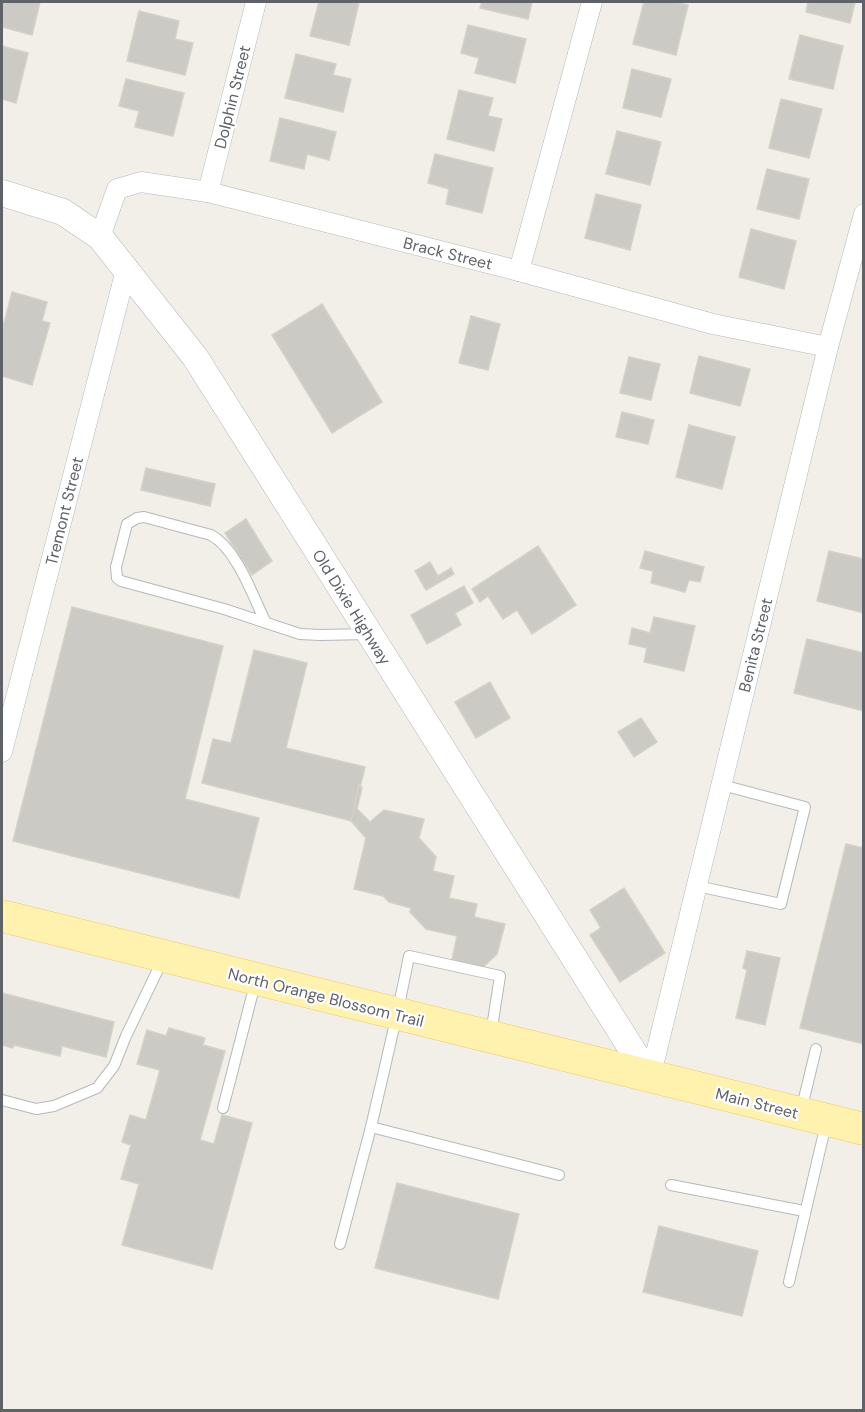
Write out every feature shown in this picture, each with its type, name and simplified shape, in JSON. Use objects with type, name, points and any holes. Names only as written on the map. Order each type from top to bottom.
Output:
[{"type":"main road","name":"North Orange Blossom Trail","points":[[2,916],[650,1078]]},
{"type":"main road","name":"Main Street","points":[[650,1078],[864,1129]]},
{"type":"street","name":"Dolphin Street","points":[[208,192],[256,2]]},
{"type":"street","points":[[519,271],[592,2]]},
{"type":"street","name":"Brack Street","points":[[100,237],[117,189],[141,182],[208,192],[519,271],[713,324],[828,347]]},
{"type":"street","name":"Old Dixie Highway","points":[[2,194],[63,212],[100,237],[195,357],[650,1078]]},
{"type":"street","name":"Benita Street","points":[[650,1078],[828,347],[864,214]]},
{"type":"street","name":"Tremont Street","points":[[2,752],[126,270]]},
{"type":"lane","points":[[266,623],[233,558],[217,538],[144,517],[127,524],[116,567],[117,578],[121,581],[224,609],[266,623],[300,634],[369,634]]},
{"type":"lane","points":[[697,886],[781,904],[805,807],[722,785]]},
{"type":"lane","points":[[2,1100],[36,1109],[45,1108],[97,1088],[114,1066],[165,956]]},
{"type":"lane","points":[[340,1244],[398,1015],[409,956],[500,976],[491,1038]]},
{"type":"lane","points":[[223,1108],[256,979]]},
{"type":"lane","points":[[789,1282],[804,1211],[819,1162],[814,1117],[816,1049]]},
{"type":"lane","points":[[371,1127],[559,1175]]},
{"type":"lane","points":[[671,1185],[804,1211]]},
{"type":"building","points":[[2,2],[40,2],[32,35],[2,27]]},
{"type":"building","points":[[319,2],[359,2],[349,45],[310,36]]},
{"type":"building","points":[[482,2],[532,2],[528,19],[480,8]]},
{"type":"building","points":[[644,2],[674,2],[688,5],[676,55],[633,44]]},
{"type":"building","points":[[808,2],[855,2],[850,23],[806,12]]},
{"type":"building","points":[[139,11],[179,21],[175,39],[193,43],[185,75],[127,61]]},
{"type":"building","points":[[468,25],[526,39],[515,83],[475,73],[479,58],[461,53]]},
{"type":"building","points":[[800,35],[843,46],[833,89],[789,79]]},
{"type":"building","points":[[2,46],[28,53],[16,103],[2,99]]},
{"type":"building","points":[[296,54],[336,64],[333,75],[351,79],[343,112],[285,98]]},
{"type":"building","points":[[632,69],[671,79],[661,117],[623,108]]},
{"type":"building","points":[[126,79],[184,93],[173,136],[135,127],[139,111],[119,106]]},
{"type":"building","points":[[459,90],[493,98],[488,116],[502,119],[494,151],[447,139]]},
{"type":"building","points":[[781,99],[822,109],[809,158],[769,148]]},
{"type":"building","points":[[280,118],[336,132],[329,160],[307,154],[304,169],[270,161]]},
{"type":"building","points":[[617,131],[661,142],[650,185],[606,174]]},
{"type":"building","points":[[435,154],[493,168],[482,213],[446,204],[449,189],[428,183]]},
{"type":"building","points":[[767,169],[809,179],[799,219],[757,209]]},
{"type":"building","points":[[596,194],[641,205],[630,250],[585,238]]},
{"type":"building","points":[[751,229],[796,241],[784,289],[739,277]]},
{"type":"building","points":[[12,292],[47,302],[42,321],[50,323],[32,385],[2,376],[2,331]]},
{"type":"building","points":[[322,304],[382,402],[332,433],[272,335]]},
{"type":"building","points":[[471,316],[500,324],[488,370],[459,363]]},
{"type":"building","points":[[699,356],[750,369],[740,406],[690,393]]},
{"type":"building","points":[[629,357],[660,364],[651,400],[620,393]]},
{"type":"building","points":[[622,412],[654,420],[648,444],[616,437]]},
{"type":"building","points":[[689,425],[735,437],[722,489],[676,477]]},
{"type":"building","points":[[146,468],[215,484],[210,506],[141,490]]},
{"type":"building","points":[[246,519],[272,561],[252,575],[225,533]]},
{"type":"building","points":[[538,546],[576,605],[532,634],[517,610],[503,619],[488,596],[480,602],[472,589]]},
{"type":"building","points":[[645,551],[704,567],[700,582],[689,580],[685,592],[651,583],[653,571],[640,568]]},
{"type":"building","points":[[829,551],[864,559],[864,613],[817,601]]},
{"type":"building","points":[[430,562],[438,576],[451,568],[454,574],[426,590],[415,571]]},
{"type":"building","points":[[464,586],[473,603],[455,613],[461,625],[427,644],[411,615]]},
{"type":"building","points":[[72,607],[223,646],[185,799],[259,818],[239,898],[13,841]]},
{"type":"building","points":[[654,617],[695,626],[684,671],[644,662],[647,648],[629,644],[632,628],[650,633]]},
{"type":"building","points":[[807,639],[864,653],[864,711],[794,693]]},
{"type":"building","points":[[254,650],[307,663],[286,748],[365,767],[352,821],[202,783],[213,739],[231,743]]},
{"type":"building","points":[[490,682],[510,718],[476,738],[455,702]]},
{"type":"building","points":[[641,718],[657,742],[634,757],[618,732]]},
{"type":"building","points":[[359,784],[362,788],[357,809],[370,822],[384,810],[424,819],[419,838],[436,857],[433,871],[454,876],[449,898],[477,904],[474,917],[505,924],[497,954],[483,967],[452,960],[457,936],[426,929],[410,912],[411,908],[389,902],[383,896],[354,889],[366,838],[351,821]]},
{"type":"building","points":[[846,844],[864,848],[864,1044],[800,1028]]},
{"type":"building","points":[[624,888],[665,953],[620,982],[590,935],[601,928],[590,910]]},
{"type":"building","points":[[747,951],[780,958],[765,1025],[736,1018],[747,970],[743,968]]},
{"type":"building","points":[[2,993],[114,1022],[106,1057],[62,1046],[60,1056],[14,1045],[13,1048],[2,1045]]},
{"type":"building","points":[[169,1028],[205,1038],[203,1045],[225,1051],[200,1140],[214,1144],[222,1115],[252,1123],[212,1269],[122,1245],[139,1184],[121,1179],[131,1145],[122,1142],[130,1115],[146,1120],[160,1070],[137,1064],[147,1030],[166,1036]]},
{"type":"building","points":[[397,1183],[519,1214],[498,1299],[375,1268]]},
{"type":"building","points":[[659,1226],[758,1251],[742,1316],[643,1292]]}]
